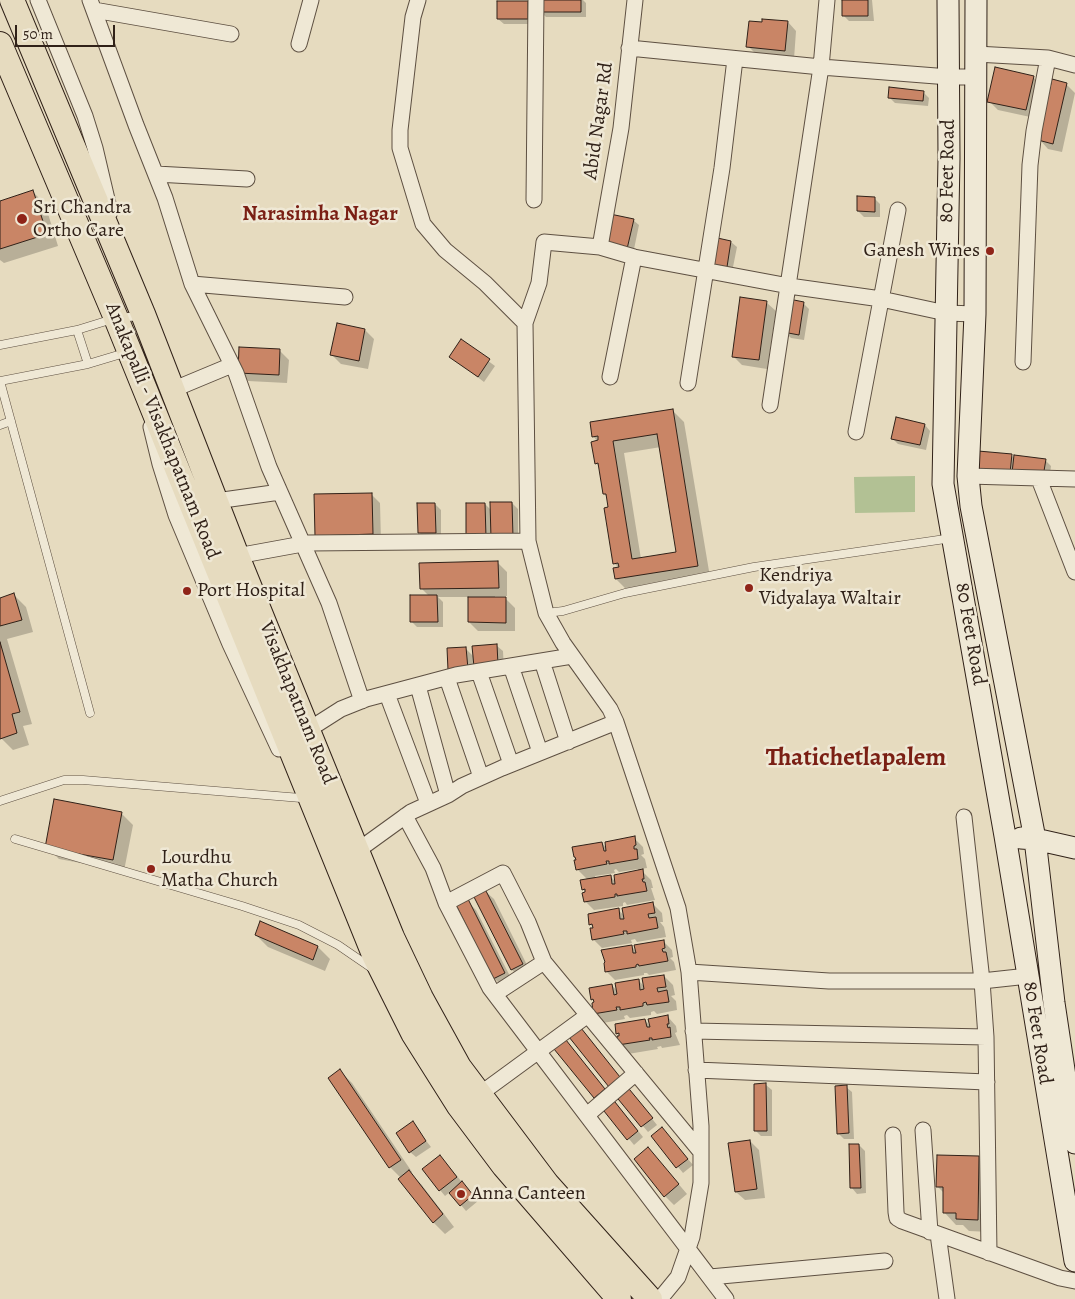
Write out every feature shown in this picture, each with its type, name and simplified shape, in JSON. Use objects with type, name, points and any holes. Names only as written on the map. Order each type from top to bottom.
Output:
[{"type":"main road","name":"Visakhapatnam Road","points":[[12,0],[122,264],[392,936],[421,998],[459,1066],[547,1184],[650,1299]]},
{"type":"main road","name":"Anakapalli - Visakhapatnam Road","points":[[0,44],[130,352],[375,957],[413,1033],[459,1106],[504,1166],[619,1299]]},
{"type":"street","points":[[38,0],[85,116],[95,148],[122,264]]},
{"type":"street","points":[[299,44],[311,0]]},
{"type":"street","points":[[418,0],[413,17],[400,130],[400,148],[420,216],[423,224],[445,250],[485,283],[525,323]]},
{"type":"street","points":[[534,200],[536,0]]},
{"type":"street","name":"Abid Nagar Rd","points":[[600,247],[621,128],[635,0]]},
{"type":"street","points":[[770,405],[821,67],[827,0]]},
{"type":"street","name":"80 Feet Road","points":[[948,0],[949,158],[943,484],[1005,836],[1075,1261]]},
{"type":"street","name":"80 Feet Road","points":[[976,0],[975,314],[968,476],[971,506],[1035,839],[1054,1003],[1075,1143]]},
{"type":"street","points":[[92,5],[231,34]]},
{"type":"street","points":[[92,5],[165,198],[192,284],[232,365],[280,492],[329,602],[362,701]]},
{"type":"street","points":[[629,48],[821,67],[949,77],[976,77]]},
{"type":"street","points":[[976,54],[1048,58],[1075,65]]},
{"type":"street","points":[[688,383],[722,168],[736,58]]},
{"type":"street","points":[[1023,362],[1030,165],[1034,131],[1048,58]]},
{"type":"street","points":[[156,174],[247,179]]},
{"type":"street","points":[[856,432],[898,210]]},
{"type":"street","points":[[660,1299],[678,1277],[692,1237],[701,1183],[701,1126],[689,972],[678,908],[616,722],[610,708],[572,656],[546,613],[528,541],[525,323],[539,283],[544,242],[600,247],[634,257],[789,286],[881,299],[946,313],[975,314]]},
{"type":"street","points":[[610,377],[634,257]]},
{"type":"street","points":[[192,284],[346,297]]},
{"type":"street","points":[[172,390],[232,365]]},
{"type":"street","points":[[142,382],[160,464],[176,515],[230,644],[302,798],[348,890]]},
{"type":"street","points":[[968,476],[1075,479]]},
{"type":"street","points":[[1039,479],[1075,572]]},
{"type":"street","points":[[216,501],[280,492]]},
{"type":"street","points":[[953,537],[976,533]]},
{"type":"street","points":[[238,556],[302,544],[387,541],[528,541]]},
{"type":"street","points":[[308,730],[340,709],[362,701],[447,678],[572,656]]},
{"type":"street","points":[[542,661],[568,742]]},
{"type":"street","points":[[511,666],[540,752]]},
{"type":"street","points":[[479,672],[511,764]]},
{"type":"street","points":[[447,678],[481,777]]},
{"type":"street","points":[[418,686],[448,795]]},
{"type":"street","points":[[387,694],[428,803]]},
{"type":"street","points":[[357,850],[405,816],[428,803],[511,764],[616,722]]},
{"type":"street","points":[[405,816],[433,868],[446,903],[490,988],[726,1299]]},
{"type":"street","points":[[964,817],[982,981],[986,1037],[989,1253]]},
{"type":"street","points":[[1005,836],[1035,839],[1075,848]]},
{"type":"street","points":[[446,903],[503,873],[528,922],[544,962],[701,1152]]},
{"type":"street","points":[[495,994],[544,962]]},
{"type":"street","points":[[689,972],[829,981],[982,981],[1028,976]]},
{"type":"street","points":[[480,1094],[588,1015]]},
{"type":"street","points":[[693,1031],[986,1037]]},
{"type":"street","points":[[696,1070],[987,1082]]},
{"type":"street","points":[[587,1115],[636,1073]]},
{"type":"street","points":[[923,1130],[934,1233],[947,1299]]},
{"type":"street","points":[[893,1135],[897,1218],[989,1253],[1060,1278],[1075,1281]]},
{"type":"street","points":[[710,1277],[885,1261]]},
{"type":"lane","points":[[0,345],[77,330],[116,318],[143,316]]},
{"type":"lane","points":[[77,330],[88,364]]},
{"type":"lane","points":[[90,713],[0,381],[88,364],[130,352]]},
{"type":"lane","points":[[0,425],[11,421]]},
{"type":"lane","points":[[546,613],[563,611],[625,593],[754,567],[953,537]]},
{"type":"lane","points":[[0,801],[64,780],[302,798]]},
{"type":"lane","points":[[15,840],[232,903],[299,925],[338,945],[386,978]]},
{"type":"green space","points":[[915,476],[915,512],[855,513],[854,477]]},
{"type":"building","points":[[539,0],[581,0],[581,12],[539,12]]},
{"type":"building","points":[[842,0],[868,0],[868,16],[842,16]]},
{"type":"building","points":[[497,1],[528,1],[528,19],[497,19]]},
{"type":"building","points":[[762,19],[788,21],[785,51],[746,47],[749,21],[762,22]]},
{"type":"building","points":[[995,67],[1034,76],[1026,110],[987,102]]},
{"type":"building","points":[[1052,79],[1067,83],[1053,144],[1038,140]]},
{"type":"building","points":[[889,87],[924,91],[923,101],[888,98]]},
{"type":"building","points":[[33,190],[47,234],[0,249],[0,201]]},
{"type":"building","points":[[857,196],[875,197],[875,212],[857,211]]},
{"type":"building","points":[[610,214],[634,219],[627,249],[604,244]]},
{"type":"building","points":[[713,237],[731,241],[727,267],[708,264]]},
{"type":"building","points":[[740,297],[767,301],[759,360],[732,357]]},
{"type":"building","points":[[789,299],[804,302],[799,335],[783,332]]},
{"type":"building","points":[[337,323],[365,329],[359,361],[330,355]]},
{"type":"building","points":[[461,339],[490,359],[478,377],[449,357]]},
{"type":"building","points":[[239,347],[280,349],[279,375],[238,373]]},
{"type":"building","points":[[673,409],[698,566],[615,579],[613,568],[619,567],[618,563],[613,564],[604,508],[608,507],[606,494],[603,494],[598,463],[595,464],[591,442],[598,440],[598,436],[592,437],[590,422]],"holes":[[[657,434],[676,552],[632,559],[613,441]]]},
{"type":"building","points":[[896,417],[925,424],[920,445],[891,439]]},
{"type":"building","points":[[978,451],[1012,454],[1010,473],[976,470]]},
{"type":"building","points":[[1014,455],[1046,459],[1043,477],[1012,473]]},
{"type":"building","points":[[372,493],[373,534],[315,536],[314,494]]},
{"type":"building","points":[[490,502],[512,502],[513,537],[491,538]]},
{"type":"building","points":[[417,503],[435,503],[436,533],[418,533]]},
{"type":"building","points":[[466,503],[485,503],[486,537],[466,537]]},
{"type":"building","points":[[498,561],[499,588],[420,589],[419,563]]},
{"type":"building","points":[[14,593],[22,620],[0,626],[0,598]]},
{"type":"building","points":[[410,595],[437,595],[438,622],[410,622]]},
{"type":"building","points":[[468,597],[506,597],[506,623],[468,622]]},
{"type":"building","points":[[0,642],[20,712],[12,714],[17,733],[0,739]]},
{"type":"building","points":[[497,644],[498,665],[474,667],[472,646]]},
{"type":"building","points":[[466,647],[468,669],[448,670],[447,648]]},
{"type":"building","points":[[54,799],[122,812],[113,860],[45,848]]},
{"type":"building","points":[[635,836],[636,845],[634,849],[637,849],[638,859],[609,864],[609,861],[606,861],[607,864],[576,870],[574,860],[576,860],[572,847],[602,842],[604,851],[606,851],[605,842]]},
{"type":"building","points":[[643,869],[644,879],[642,879],[645,882],[647,891],[617,896],[615,894],[615,897],[584,902],[582,893],[585,892],[585,889],[582,890],[580,880],[611,875],[612,884],[615,884],[614,875]]},
{"type":"building","points":[[485,889],[523,964],[511,970],[473,895]]},
{"type":"building","points":[[468,899],[505,973],[493,979],[456,905]]},
{"type":"building","points":[[653,902],[655,913],[648,914],[649,918],[656,917],[658,928],[627,934],[627,931],[623,931],[624,934],[592,940],[590,928],[593,928],[592,924],[589,925],[588,914],[619,908],[620,919],[624,919],[622,908]]},
{"type":"building","points":[[260,921],[318,946],[313,960],[255,935]]},
{"type":"building","points":[[664,940],[665,948],[662,949],[663,952],[666,952],[668,961],[639,966],[638,964],[636,967],[605,972],[605,962],[601,950],[632,945],[633,953],[636,953],[634,945]]},
{"type":"building","points":[[664,975],[666,987],[657,988],[658,992],[667,990],[669,1002],[647,1005],[646,1002],[643,1003],[643,1006],[620,1010],[620,1007],[616,1007],[617,1010],[593,1014],[592,1003],[594,1002],[593,999],[591,1000],[589,988],[612,984],[614,995],[617,994],[615,983],[639,979],[640,990],[644,989],[642,978]]},
{"type":"building","points":[[668,1015],[669,1024],[667,1024],[668,1028],[670,1027],[671,1037],[652,1040],[652,1038],[649,1038],[650,1040],[618,1045],[617,1036],[619,1036],[619,1033],[616,1034],[615,1024],[645,1019],[647,1027],[650,1027],[648,1019]]},
{"type":"building","points":[[581,1028],[620,1077],[609,1087],[569,1037]]},
{"type":"building","points":[[566,1040],[605,1089],[594,1098],[554,1049]]},
{"type":"building","points":[[340,1069],[401,1160],[389,1168],[328,1078]]},
{"type":"building","points":[[766,1083],[767,1131],[754,1131],[754,1084]]},
{"type":"building","points":[[625,1084],[653,1118],[641,1127],[614,1094]]},
{"type":"building","points":[[847,1085],[849,1133],[837,1134],[835,1086]]},
{"type":"building","points":[[611,1097],[638,1131],[627,1140],[600,1106]]},
{"type":"building","points":[[413,1121],[426,1141],[409,1153],[396,1133]]},
{"type":"building","points":[[662,1127],[688,1159],[676,1168],[651,1136]]},
{"type":"building","points":[[750,1140],[757,1189],[735,1192],[728,1143]]},
{"type":"building","points":[[849,1144],[859,1144],[861,1188],[850,1188]]},
{"type":"building","points":[[648,1147],[679,1184],[664,1197],[634,1159]]},
{"type":"building","points":[[440,1155],[457,1177],[439,1191],[422,1169]]},
{"type":"building","points":[[937,1155],[979,1156],[978,1220],[956,1219],[956,1213],[943,1213],[943,1187],[936,1187]]},
{"type":"building","points":[[409,1170],[443,1214],[433,1223],[398,1179]]},
{"type":"building","name":"Anna Canteen","points":[[462,1181],[473,1195],[460,1206],[449,1193]]},
{"type":"place","name":"Sri Chandra Ortho Care","points":[[22,219]]},
{"type":"place","name":"Ganesh Wines","points":[[990,251]]},
{"type":"place","name":"Kendriya Vidyalaya Waltair","points":[[749,588]]},
{"type":"place","name":"Port Hospital","points":[[187,591]]},
{"type":"place","name":"Lourdhu Matha Church","points":[[151,869]]},
{"type":"place","name":"Anna Canteen","points":[[461,1194]]},
{"type":"district","name":"Narasimha Nagar","points":[[320,215]]},
{"type":"district","name":"Thatichetlapalem","points":[[856,759]]}]
